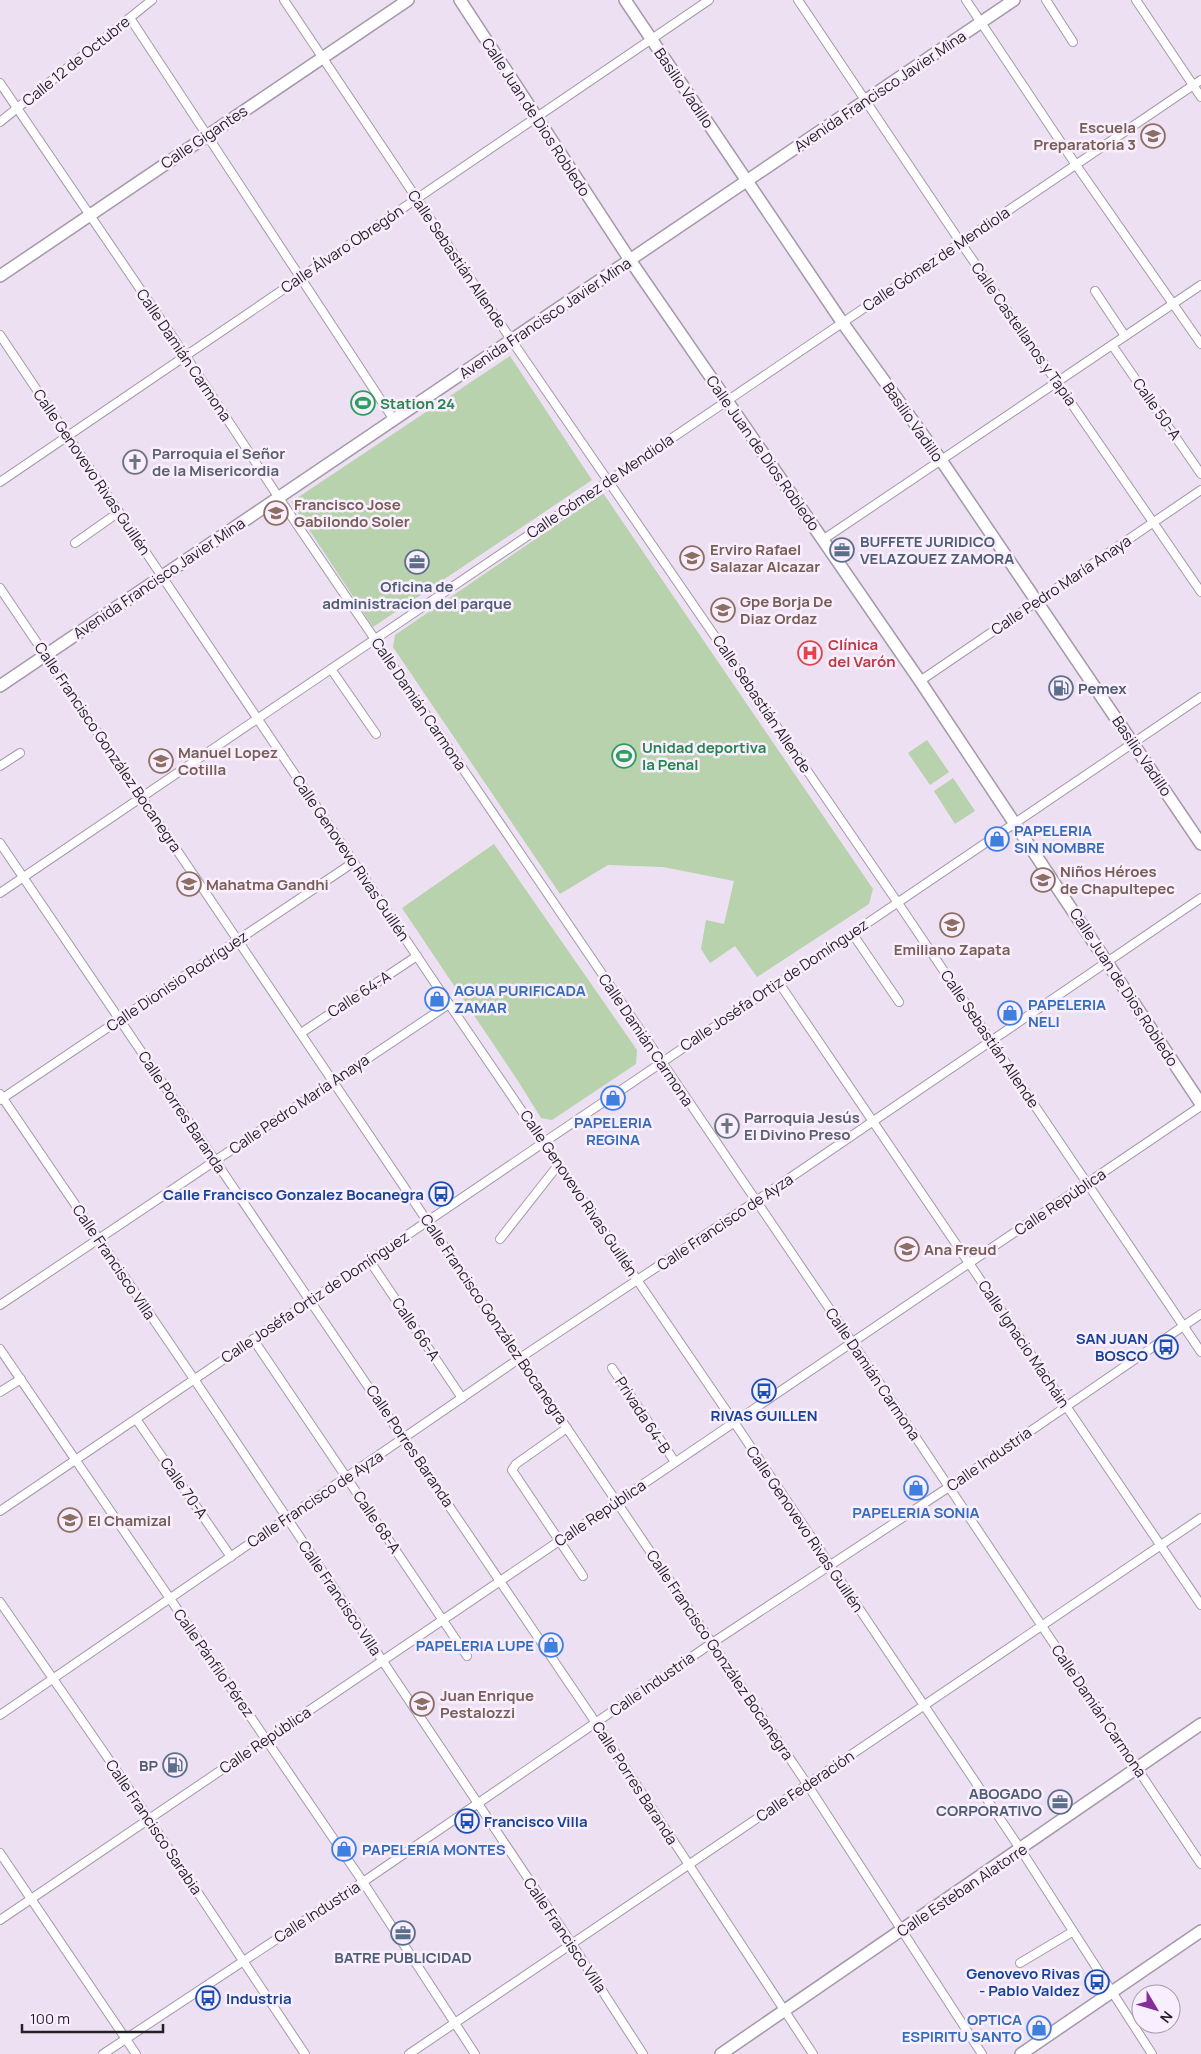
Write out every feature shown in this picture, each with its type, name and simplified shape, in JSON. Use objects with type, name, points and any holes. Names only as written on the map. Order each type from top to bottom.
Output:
[{"type":"street","name":"Calle 12 de Octubre","points":[[0,122],[152,0]]},
{"type":"street","name":"Calle Sebastián Allende","points":[[284,0],[512,341],[898,903],[1201,1352]]},
{"type":"street","name":"Calle Gigantes","points":[[0,276],[408,0]]},
{"type":"street","name":"Calle Juan de Dios Robledo","points":[[460,0],[630,260],[725,401],[824,539],[920,681],[1108,961],[1201,1105]]},
{"type":"street","name":"Basilio Vadillo","points":[[625,0],[842,322],[941,460],[1201,844]]},
{"type":"street","name":"Calle Álvaro Obregón","points":[[0,482],[709,0]]},
{"type":"street","name":"Calle Castellanos y Tapia","points":[[798,0],[865,102],[1201,592]]},
{"type":"street","points":[[966,0],[1076,165],[1201,344]]},
{"type":"street","name":"Avenida Francisco Javier Mina","points":[[0,686],[1014,0]]},
{"type":"street","points":[[1046,0],[1073,42]]},
{"type":"street","points":[[1136,0],[1201,97]]},
{"type":"street","points":[[130,18],[208,134],[394,420]]},
{"type":"street","name":"Calle Gómez de Mendiola","points":[[0,893],[1201,80]]},
{"type":"street","name":"Calle Damián Carmona","points":[[0,82],[185,355],[279,498],[852,1342],[1201,1864]]},
{"type":"street","points":[[824,539],[1201,285]]},
{"type":"street","points":[[1095,291],[1125,336]]},
{"type":"street","name":"Calle Genovevo Rivas Guillén","points":[[0,335],[449,1004],[734,1422],[1020,1850],[1152,2054]]},
{"type":"street","name":"Calle 50-A","points":[[1112,345],[1201,474]]},
{"type":"street","name":"Calle Pedro María Anaya","points":[[920,681],[1201,490]]},
{"type":"street","points":[[75,543],[119,512]]},
{"type":"street","name":"Calle Francisco González Bocanegra","points":[[0,588],[712,1643],[982,2054]]},
{"type":"street","points":[[331,669],[376,734]]},
{"type":"street","name":"Calle Joséfa Ortiz de Domínguez","points":[[0,1511],[310,1299],[428,1221],[660,1061],[898,903],[1201,697]]},
{"type":"street","points":[[0,766],[20,753]]},
{"type":"street","name":"Calle Porres Baranda","points":[[0,843],[405,1438],[596,1723],[813,2054]]},
{"type":"street","name":"Calle Dionisio Rodríguez","points":[[1,1098],[354,862]]},
{"type":"street","name":"Calle Francisco de Ayza","points":[[0,1715],[520,1358],[756,1201],[1201,898]]},
{"type":"street","points":[[852,933],[899,1002]]},
{"type":"street","name":"Calle 64-A","points":[[301,1032],[417,956]]},
{"type":"street","name":"Calle Ignacio Macháin","points":[[779,983],[1201,1605]]},
{"type":"street","name":"Calle Pedro María Anaya","points":[[0,1306],[449,1004]]},
{"type":"street","name":"Calle Francisco Villa","points":[[1,1098],[194,1379],[572,1944],[643,2054]]},
{"type":"street","name":"Calle República","points":[[0,1920],[1201,1105]]},
{"type":"street","points":[[500,1239],[559,1164]]},
{"type":"street","name":"Calle 66-A","points":[[369,1260],[462,1398]]},
{"type":"street","name":"Calle Industria","points":[[103,2054],[363,1882],[712,1643],[829,1564],[949,1487],[1201,1314]]},
{"type":"street","name":"Calle 68-A","points":[[253,1338],[467,1656]]},
{"type":"street","name":"Calle Pánfilo Pérez","points":[[0,1349],[363,1882],[475,2054]]},
{"type":"street","name":"Privada 64-B","points":[[612,1368],[675,1462]]},
{"type":"street","points":[[0,1392],[21,1379]]},
{"type":"street","name":"Calle 70-A","points":[[136,1419],[231,1557]]},
{"type":"street","points":[[567,1428],[512,1468],[583,1576]]},
{"type":"street","name":"Calle Federación","points":[[409,2054],[1201,1518]]},
{"type":"street","name":"Calle Francisco Sarabia","points":[[0,1602],[148,1818],[305,2054]]},
{"type":"street","name":"Calle Esteban Alatorre","points":[[721,2054],[1201,1724]]},
{"type":"street","points":[[0,1853],[136,2054]]},
{"type":"street","points":[[1021,2054],[1201,1931]]},
{"type":"street","points":[[1020,1963],[1072,1932]]},
{"type":"green space","points":[[510,356],[592,480],[373,627],[291,502]]},
{"type":"green space","name":"Unidad deportiva la Penal","points":[[603,493],[873,889],[869,904],[757,977],[735,946],[710,963],[701,949],[706,920],[724,924],[734,881],[663,867],[608,865],[560,894],[393,647],[395,635]]},
{"type":"green space","points":[[927,740],[949,772],[930,785],[908,753]]},
{"type":"green space","points":[[953,778],[975,811],[955,824],[934,791]]},
{"type":"green space","points":[[494,844],[637,1050],[636,1064],[552,1120],[541,1118],[402,908]]},
{"type":"place","name":"Escuela Preparatoria 3","points":[[1153,136]]},
{"type":"place","name":"Station 24","points":[[363,403]]},
{"type":"place","name":"Parroquia el Señor de la Misericordia","points":[[135,462]]},
{"type":"place","name":"Francisco Jose Gabilondo Soler","points":[[276,513]]},
{"type":"place","name":"BUFFETE JURIDICO VELAZQUEZ ZAMORA","points":[[842,550]]},
{"type":"place","name":"Erviro Rafael Salazar Alcazar","points":[[692,558]]},
{"type":"place","name":"Oficina de administracion del parque","points":[[417,562]]},
{"type":"place","name":"Gpe Borja De Diaz Ordaz","points":[[723,610]]},
{"type":"place","name":"Clínica del Varón","points":[[810,653]]},
{"type":"place","name":"Pemex","points":[[1061,688]]},
{"type":"place","name":"Unidad deportiva la Penal","points":[[624,756]]},
{"type":"place","name":"Manuel Lopez Cotilla","points":[[161,761]]},
{"type":"place","name":"PAPELERIA SIN NOMBRE","points":[[997,839]]},
{"type":"place","name":"Niños Héroes de Chapultepec","points":[[1043,880]]},
{"type":"place","name":"Mahatma Gandhi","points":[[189,884]]},
{"type":"place","name":"Emiliano Zapata","points":[[952,925]]},
{"type":"place","name":"AGUA PURIFICADA ZAMAR","points":[[437,999]]},
{"type":"place","name":"PAPELERIA NELI","points":[[1010,1013]]},
{"type":"place","name":"PAPELERIA REGINA","points":[[613,1098]]},
{"type":"place","name":"Parroquia Jesús El Divino Preso","points":[[727,1126]]},
{"type":"place","name":"Calle Francisco Gonzalez Bocanegra","points":[[441,1194]]},
{"type":"place","name":"Ana Freud","points":[[907,1249]]},
{"type":"place","name":"SAN JUAN BOSCO","points":[[1166,1347]]},
{"type":"place","name":"RIVAS GUILLEN","points":[[764,1391]]},
{"type":"place","name":"PAPELERIA SONIA","points":[[916,1488]]},
{"type":"place","name":"El Chamizal","points":[[70,1520]]},
{"type":"place","name":"PAPELERIA LUPE","points":[[551,1645]]},
{"type":"place","name":"Juan Enrique Pestalozzi","points":[[422,1704]]},
{"type":"place","name":"BP","points":[[175,1765]]},
{"type":"place","name":"ABOGADO CORPORATIVO","points":[[1060,1802]]},
{"type":"place","name":"Francisco Villa","points":[[467,1821]]},
{"type":"place","name":"PAPELERIA MONTES","points":[[344,1849]]},
{"type":"place","name":"BATRE PUBLICIDAD","points":[[403,1933]]},
{"type":"place","name":"Genovevo Rivas - Pablo Valdez","points":[[1097,1982]]},
{"type":"place","name":"Industria","points":[[208,1998]]},
{"type":"place","name":"OPTICA ESPIRITU SANTO","points":[[1039,2028]]}]
